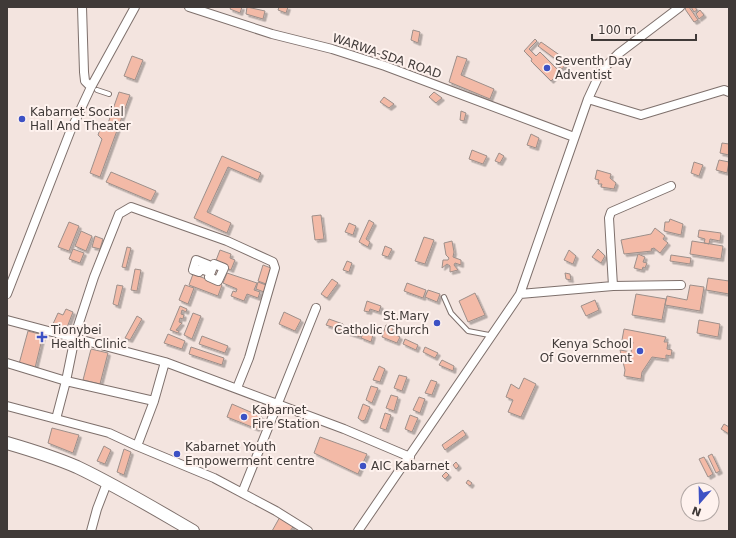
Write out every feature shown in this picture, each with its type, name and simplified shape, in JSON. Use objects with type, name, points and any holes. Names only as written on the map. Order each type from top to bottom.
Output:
[{"type":"main road","points":[[7,443],[41,453],[76,467],[193,531]]},
{"type":"street","points":[[82,7],[85,81],[94,88]]},
{"type":"street","points":[[7,294],[70,132],[135,7]]},
{"type":"street","name":"WARWA-SDA ROAD","points":[[189,7],[272,34],[332,49],[385,66],[574,137]]},
{"type":"street","points":[[358,531],[520,294],[574,137],[588,99],[601,71],[618,54],[680,7]]},
{"type":"street","points":[[588,99],[641,115],[724,90],[729,92]]},
{"type":"street","points":[[613,286],[608,218],[611,212],[671,186]]},
{"type":"street","points":[[56,419],[82,311],[119,214],[131,207],[227,241],[274,262],[275,268],[262,317],[249,358],[237,388]]},
{"type":"street","points":[[520,294],[613,286],[681,285]]},
{"type":"street","points":[[242,493],[316,308]]},
{"type":"street","points":[[7,320],[165,362],[344,429],[410,457]]},
{"type":"street","points":[[137,446],[154,401],[165,362]]},
{"type":"street","points":[[7,363],[66,381],[154,401]]},
{"type":"street","points":[[7,406],[109,433],[214,478],[276,511],[308,531]]},
{"type":"street","points":[[91,531],[97,509],[107,483]]},
{"type":"lane","points":[[94,88],[109,94]]},
{"type":"lane","points":[[444,298],[451,313],[468,331],[489,335]]},
{"type":"building","points":[[231,7],[242,7],[240,13],[230,9]]},
{"type":"building","points":[[247,7],[265,11],[263,19],[246,14]]},
{"type":"building","points":[[279,7],[288,7],[286,13],[278,10]]},
{"type":"building","points":[[689,7],[698,20],[694,22],[685,9]]},
{"type":"building","points":[[691,7],[695,7],[697,10],[694,12]]},
{"type":"building","points":[[700,10],[704,15],[699,19],[696,14]]},
{"type":"building","points":[[413,30],[420,32],[418,43],[411,40]]},
{"type":"building","points":[[535,39],[537,41],[529,49],[536,56],[540,52],[560,72],[551,81],[531,61],[532,59],[524,51]]},
{"type":"building","points":[[541,42],[568,61],[562,69],[555,64],[558,61],[538,46]]},
{"type":"building","points":[[132,56],[143,60],[135,80],[124,76]]},
{"type":"building","points":[[457,56],[467,59],[461,75],[494,89],[490,99],[449,82]]},
{"type":"building","points":[[119,92],[130,95],[100,177],[90,173],[102,139],[98,135],[102,124],[107,126]]},
{"type":"building","points":[[434,92],[442,98],[436,103],[429,97]]},
{"type":"building","points":[[384,97],[394,104],[389,108],[380,102]]},
{"type":"building","points":[[461,111],[466,113],[464,121],[460,120]]},
{"type":"building","points":[[531,134],[539,138],[536,148],[527,145]]},
{"type":"building","points":[[722,143],[729,144],[729,155],[720,153]]},
{"type":"building","points":[[472,150],[487,156],[483,164],[469,159]]},
{"type":"building","points":[[499,153],[504,156],[500,163],[495,161]]},
{"type":"building","points":[[222,156],[261,173],[258,180],[228,167],[207,212],[231,223],[227,233],[194,218]]},
{"type":"building","points":[[719,160],[729,162],[727,173],[716,170]]},
{"type":"building","points":[[694,162],[703,165],[699,176],[691,173]]},
{"type":"building","points":[[597,170],[611,174],[610,178],[616,183],[614,189],[601,187],[602,184],[598,184],[599,180],[595,179]]},
{"type":"building","points":[[111,172],[156,191],[151,201],[106,182]]},
{"type":"building","points":[[321,215],[324,239],[315,240],[312,216]]},
{"type":"building","points":[[670,219],[683,224],[681,235],[664,231],[665,222],[669,222]]},
{"type":"building","points":[[369,220],[374,223],[366,239],[370,242],[368,247],[359,242]]},
{"type":"building","points":[[69,222],[79,226],[69,251],[58,247]]},
{"type":"building","points":[[349,223],[356,226],[353,235],[345,232]]},
{"type":"building","points":[[655,228],[665,236],[663,239],[668,243],[660,253],[654,248],[651,249],[652,251],[624,254],[621,240],[651,234]]},
{"type":"building","points":[[699,230],[721,233],[720,241],[710,239],[709,244],[704,243],[705,239],[698,237]]},
{"type":"building","points":[[81,231],[92,236],[86,251],[75,246]]},
{"type":"building","points":[[95,236],[103,239],[100,249],[92,247]]},
{"type":"building","points":[[424,237],[434,240],[425,264],[415,261]]},
{"type":"building","points":[[452,241],[454,252],[453,257],[461,260],[461,265],[455,263],[454,265],[458,270],[450,272],[450,266],[447,264],[442,268],[443,260],[448,260],[449,258],[446,255],[444,243]]},
{"type":"building","points":[[692,241],[723,246],[721,259],[690,254]]},
{"type":"building","points":[[385,246],[392,249],[388,257],[382,255]]},
{"type":"building","points":[[127,247],[131,248],[126,268],[122,267]]},
{"type":"building","points":[[73,249],[84,253],[80,263],[69,259]]},
{"type":"building","points":[[598,249],[605,256],[601,263],[592,257]]},
{"type":"building","points":[[220,250],[231,254],[230,258],[235,260],[231,270],[215,263]]},
{"type":"building","points":[[569,250],[576,256],[573,264],[564,260]]},
{"type":"building","points":[[638,254],[645,257],[643,262],[647,263],[645,268],[643,267],[642,270],[634,268]]},
{"type":"building","points":[[671,255],[691,258],[690,264],[670,261]]},
{"type":"building","points":[[347,261],[352,263],[349,272],[343,270]]},
{"type":"building","points":[[263,265],[271,268],[266,284],[258,281]]},
{"type":"building","points":[[135,269],[141,270],[137,291],[131,290]]},
{"type":"building","points":[[227,273],[257,283],[254,290],[260,292],[258,298],[247,294],[244,301],[231,296],[233,291],[236,292],[237,289],[223,283]]},
{"type":"building","points":[[565,273],[570,274],[571,280],[566,279]]},
{"type":"building","points":[[193,274],[222,285],[218,296],[189,285]]},
{"type":"building","points":[[708,278],[729,281],[729,294],[706,290]]},
{"type":"building","points":[[332,279],[338,283],[327,298],[321,294]]},
{"type":"building","points":[[258,282],[266,285],[264,292],[256,289]]},
{"type":"building","points":[[407,283],[426,290],[423,298],[404,291]]},
{"type":"building","points":[[117,285],[123,286],[118,306],[113,304]]},
{"type":"building","points":[[185,285],[194,288],[188,304],[179,300]]},
{"type":"building","points":[[690,285],[704,287],[700,311],[665,305],[667,296],[687,300]]},
{"type":"building","points":[[428,290],[440,294],[437,302],[425,297]]},
{"type":"building","points":[[475,293],[485,315],[468,322],[459,301]]},
{"type":"building","points":[[636,294],[666,299],[662,320],[632,315]]},
{"type":"building","points":[[595,300],[599,310],[586,316],[581,306]]},
{"type":"building","points":[[367,301],[381,306],[379,312],[370,309],[369,312],[364,311]]},
{"type":"building","points":[[180,306],[187,309],[186,312],[182,310],[181,314],[184,315],[183,319],[180,318],[179,322],[182,323],[176,330],[179,331],[178,333],[170,330]]},
{"type":"building","points":[[66,309],[73,312],[66,330],[53,324],[58,313],[63,315]]},
{"type":"building","points":[[284,312],[301,320],[295,331],[279,324]]},
{"type":"building","points":[[193,313],[201,316],[192,339],[184,335]]},
{"type":"building","points":[[137,316],[142,319],[130,340],[125,338]]},
{"type":"building","points":[[329,319],[343,324],[341,330],[326,325]]},
{"type":"building","points":[[699,320],[720,324],[718,337],[697,333]]},
{"type":"building","points":[[386,325],[393,328],[392,333],[400,337],[397,343],[382,337]]},
{"type":"building","points":[[348,326],[362,331],[360,337],[345,332]]},
{"type":"building","points":[[624,329],[666,337],[664,342],[668,342],[667,349],[672,350],[671,356],[666,355],[666,359],[652,357],[642,372],[641,379],[624,376],[625,370],[620,350],[631,352],[633,342],[622,340]]},
{"type":"building","points":[[28,331],[43,335],[35,368],[19,364]]},
{"type":"building","points":[[364,332],[373,335],[371,342],[361,338]]},
{"type":"building","points":[[168,334],[185,341],[182,349],[164,343]]},
{"type":"building","points":[[202,336],[228,346],[225,353],[199,344]]},
{"type":"building","points":[[405,339],[418,345],[416,350],[403,344]]},
{"type":"building","points":[[191,347],[224,358],[222,365],[189,354]]},
{"type":"building","points":[[425,347],[438,353],[435,358],[423,352]]},
{"type":"building","points":[[91,349],[108,353],[100,384],[83,380]]},
{"type":"building","points":[[442,360],[454,366],[453,371],[439,365]]},
{"type":"building","points":[[379,366],[385,369],[380,382],[373,380]]},
{"type":"building","points":[[399,375],[407,377],[402,391],[394,388]]},
{"type":"building","points":[[524,378],[536,384],[521,417],[508,412],[513,400],[506,397],[511,384],[519,389]]},
{"type":"building","points":[[431,380],[437,382],[432,395],[425,393]]},
{"type":"building","points":[[371,386],[378,388],[372,403],[366,400]]},
{"type":"building","points":[[391,395],[398,397],[394,411],[386,408]]},
{"type":"building","points":[[419,397],[425,399],[420,413],[413,410]]},
{"type":"building","name":"Kabarnet Fire Station","points":[[232,404],[262,417],[257,429],[227,417]]},
{"type":"building","points":[[363,404],[370,407],[365,420],[362,421],[358,418]]},
{"type":"building","points":[[385,413],[391,415],[386,430],[380,428]]},
{"type":"building","points":[[410,415],[418,418],[412,432],[405,429]]},
{"type":"building","points":[[724,424],[729,427],[729,434],[721,429]]},
{"type":"building","points":[[52,428],[79,435],[73,453],[48,443]]},
{"type":"building","points":[[463,430],[466,435],[445,450],[442,445]]},
{"type":"building","points":[[320,437],[367,454],[358,474],[314,453]]},
{"type":"building","points":[[104,446],[111,450],[105,464],[97,461]]},
{"type":"building","points":[[124,449],[131,452],[124,475],[117,472]]},
{"type":"building","points":[[712,454],[720,471],[716,473],[708,456]]},
{"type":"building","points":[[704,457],[713,474],[708,477],[699,459]]},
{"type":"building","points":[[456,462],[459,466],[456,469],[453,465]]},
{"type":"building","points":[[446,472],[449,475],[445,479],[442,476]]},
{"type":"building","points":[[468,480],[472,483],[470,486],[466,483]]},
{"type":"building","points":[[281,515],[295,524],[290,531],[272,531]]},
{"type":"place","name":"Seventh Day Adventist","points":[[547,68]]},
{"type":"place","name":"Kabarnet Social Hall And Theater","points":[[22,119]]},
{"type":"place","name":"St.Mary Catholic Church","points":[[437,323]]},
{"type":"place","name":"Tionybei Health Clinic","points":[[42,337]]},
{"type":"place","name":"Kenya School Of Government","points":[[640,351]]},
{"type":"place","name":"Kabarnet Fire Station","points":[[244,417]]},
{"type":"place","name":"Kabarnet Youth Empowerment centre","points":[[177,454]]},
{"type":"place","name":"AIC Kabarnet","points":[[363,466]]}]
